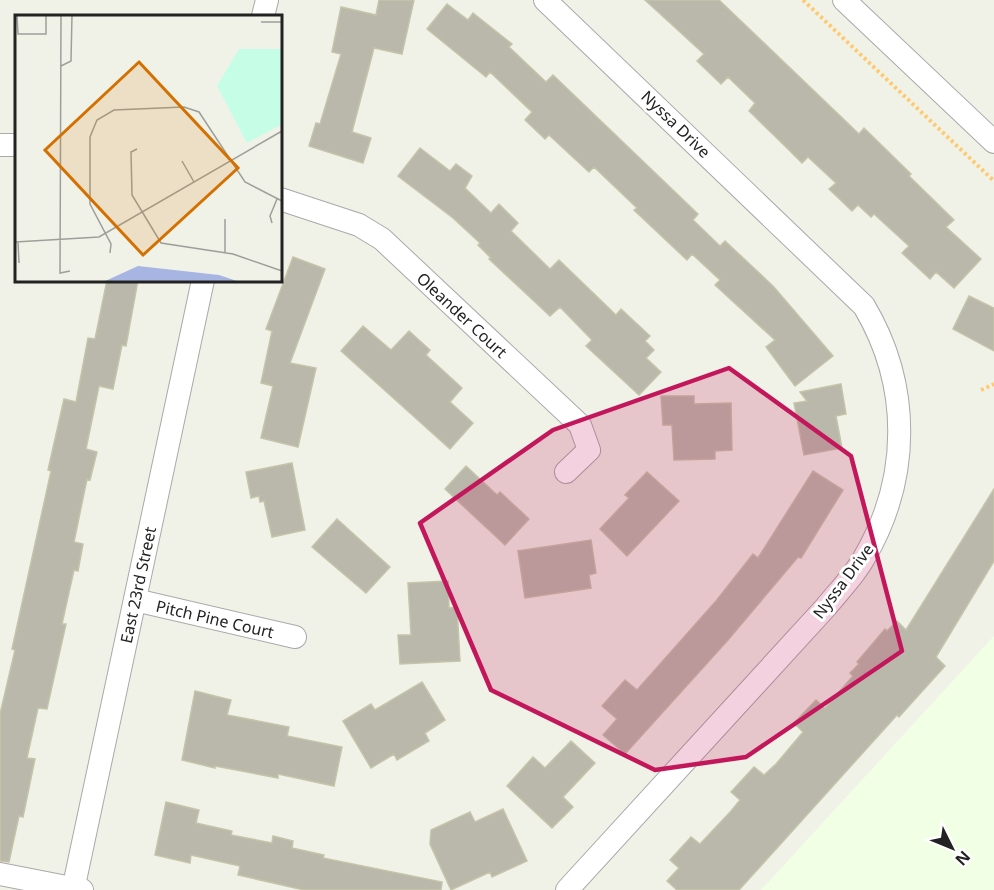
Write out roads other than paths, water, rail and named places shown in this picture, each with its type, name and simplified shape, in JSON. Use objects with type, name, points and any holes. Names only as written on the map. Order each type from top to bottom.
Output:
[{"type":"street","points":[[263,15],[267,0]]},
{"type":"street","name":"Nyssa Drive","points":[[545,0],[864,306],[886,353],[899,404],[902,430],[894,484],[886,511],[863,560],[825,608],[567,890]]},
{"type":"street","points":[[844,0],[994,142]]},
{"type":"street","name":"Oleander Court","points":[[282,200],[359,225],[382,239],[579,425],[589,450],[566,472]]},
{"type":"street","name":"East 23rd Street","points":[[76,889],[203,282]]},
{"type":"street","name":"Pitch Pine Court","points":[[135,600],[295,637]]},
{"type":"street","points":[[0,874],[76,889]]}]
